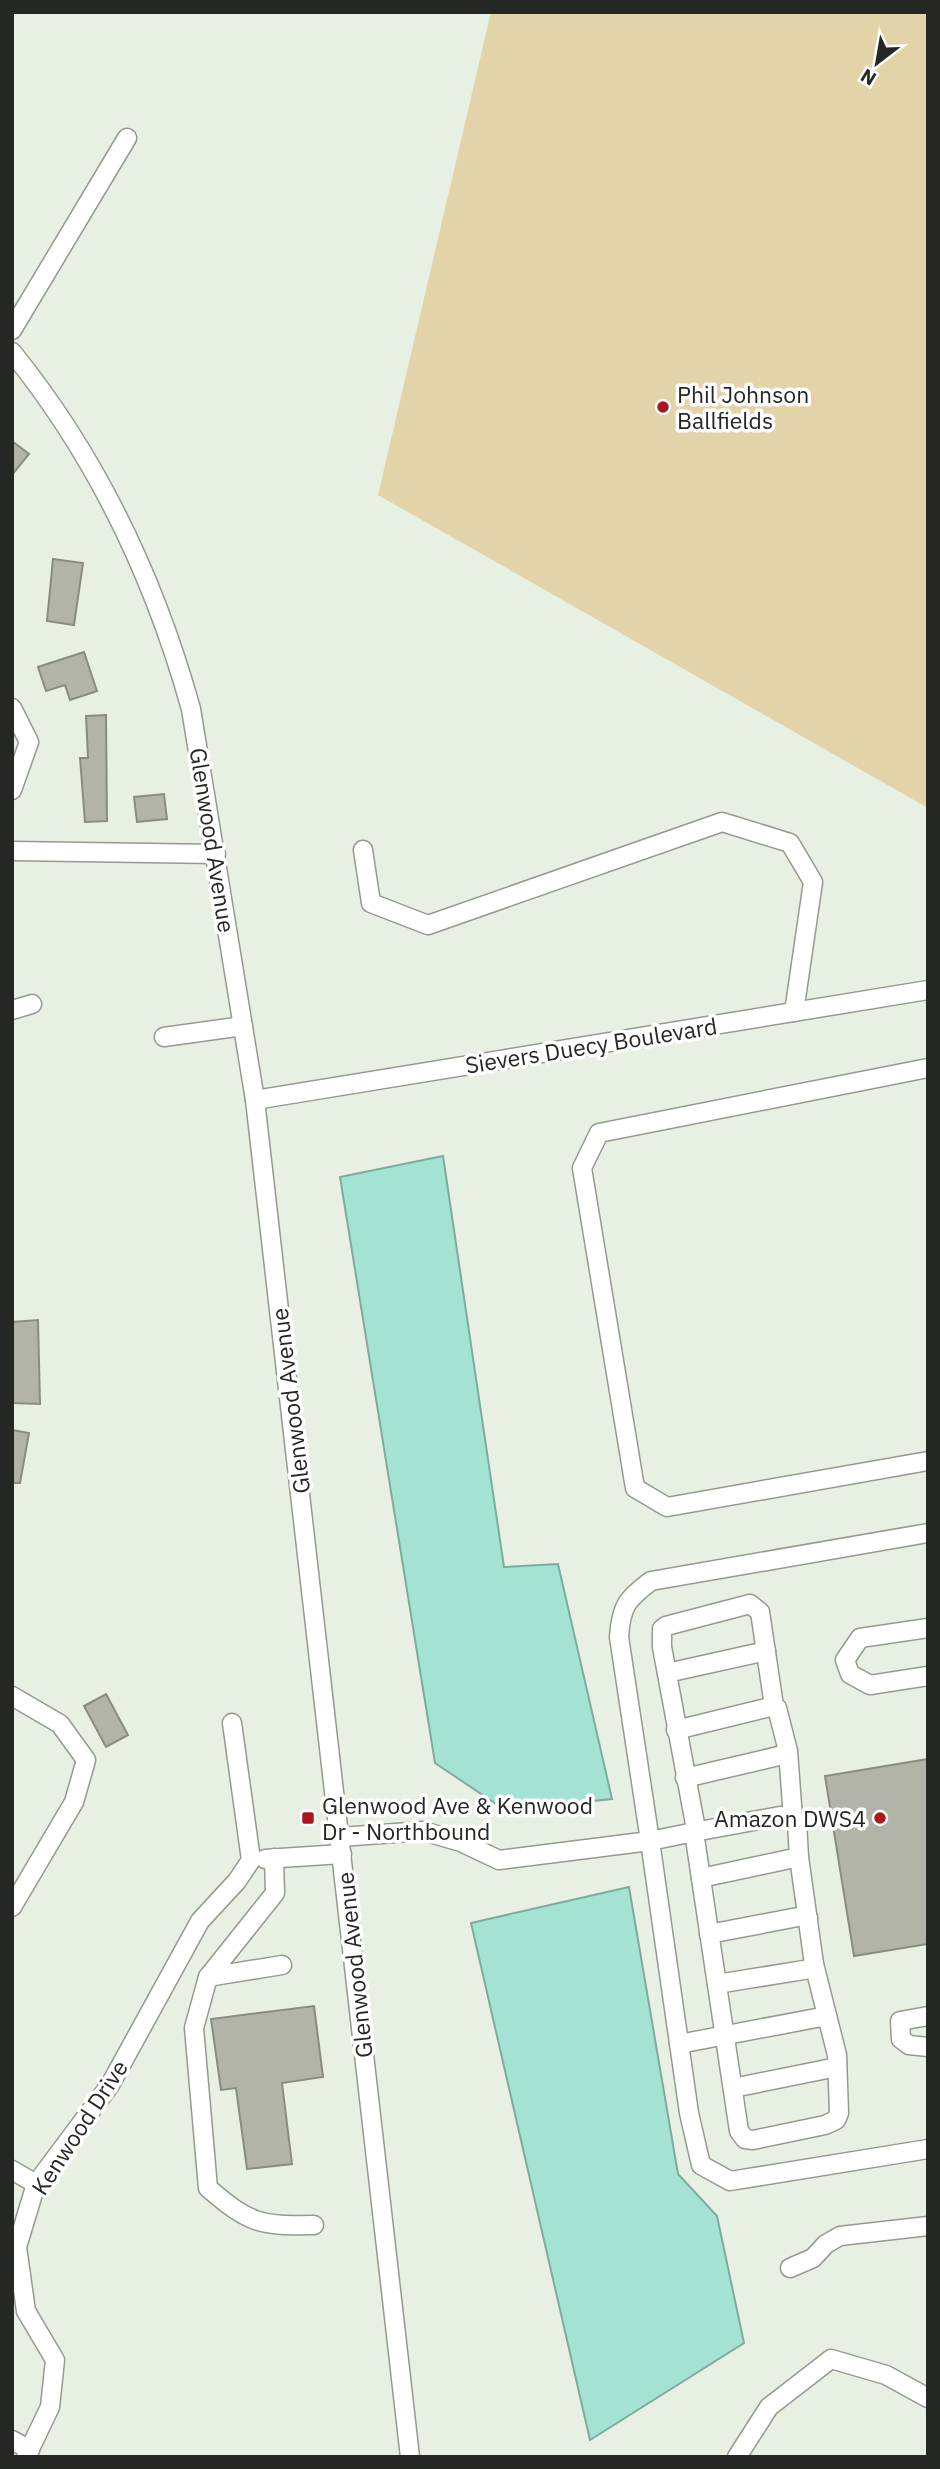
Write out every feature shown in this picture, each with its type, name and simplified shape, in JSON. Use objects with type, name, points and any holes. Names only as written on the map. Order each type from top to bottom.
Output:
[{"type":"street","points":[[12,330],[127,138]]},
{"type":"street","name":"Glenwood Avenue","points":[[12,352],[18,371],[37,383],[88,460],[141,564],[175,648],[191,709],[255,1100],[410,2457]]},
{"type":"street","points":[[12,708],[29,742],[12,790]]},
{"type":"street","points":[[363,850],[371,903],[428,925],[722,822],[790,843],[813,882],[794,1012]]},
{"type":"street","points":[[12,851],[216,853]]},
{"type":"street","name":"Sievers Duecy Boulevard","points":[[255,1100],[928,990]]},
{"type":"street","points":[[12,1010],[32,1004]]},
{"type":"street","points":[[164,1037],[243,1026]]},
{"type":"street","points":[[928,1068],[599,1133],[582,1168],[635,1488],[667,1507],[928,1461]]},
{"type":"street","points":[[928,1533],[651,1581],[628,1599],[618,1637],[679,2044],[701,2165],[730,2181],[928,2149]]},
{"type":"street","points":[[232,1723],[251,1860],[423,1832],[461,1842],[499,1860],[650,1841],[694,1832],[788,1815],[793,1818],[797,1822],[799,1857],[814,1964],[837,2064],[839,2113],[836,2120],[825,2125],[752,2140],[746,2139],[739,2131],[694,1832],[667,1673],[662,1629],[750,1604],[760,1612],[774,1706],[777,1708],[787,1754],[793,1818]]},
{"type":"street","points":[[928,1628],[860,1638],[845,1660],[850,1674],[870,1685],[928,1676]]},
{"type":"street","points":[[667,1673],[766,1651]]},
{"type":"street","points":[[12,1696],[60,1724],[86,1760],[74,1802],[12,1907]]},
{"type":"street","points":[[676,1730],[774,1706]]},
{"type":"street","points":[[685,1777],[787,1754]]},
{"type":"street","points":[[701,1878],[799,1857]]},
{"type":"street","points":[[274,1858],[275,1893],[208,1977],[194,2028],[208,2188],[231,2208],[266,2226],[314,2225]]},
{"type":"street","name":"Kenwood Drive","points":[[28,2454],[50,2407],[55,2360],[26,2311],[17,2247],[36,2184],[110,2085],[200,1921],[237,1881],[251,1860]]},
{"type":"street","points":[[709,1934],[803,1916],[808,1918]]},
{"type":"street","points":[[717,1984],[810,1969],[814,1964]]},
{"type":"street","points":[[208,1977],[282,1965]]},
{"type":"street","points":[[679,2044],[827,2016]]},
{"type":"street","points":[[928,2016],[900,2021],[901,2039],[909,2045],[928,2047]]},
{"type":"street","points":[[733,2088],[832,2068],[837,2064]]},
{"type":"street","points":[[12,2170],[36,2184]]},
{"type":"street","points":[[790,2269],[813,2258],[826,2244],[840,2236],[928,2225]]},
{"type":"street","points":[[737,2457],[769,2407],[831,2359],[886,2375],[928,2398]]},
{"type":"street","points":[[12,2440],[28,2454]]},
{"type":"shaded area","name":"Phil Johnson Ballfields","points":[[491,12],[928,12],[928,808],[378,495]]},
{"type":"water","points":[[443,1156],[504,1567],[558,1564],[612,1799],[505,1810],[435,1763],[340,1177]]},
{"type":"water","points":[[629,1887],[678,2174],[717,2216],[744,2343],[590,2440],[471,1923]]},
{"type":"building","points":[[12,441],[29,454],[12,475]]},
{"type":"building","points":[[53,559],[83,563],[74,625],[47,621]]},
{"type":"building","points":[[84,652],[97,691],[70,700],[65,685],[46,691],[38,667]]},
{"type":"building","points":[[106,715],[107,821],[85,822],[80,758],[88,758],[86,716]]},
{"type":"building","points":[[164,794],[167,819],[137,822],[134,797]]},
{"type":"building","points":[[38,1320],[40,1404],[12,1403],[12,1322]]},
{"type":"building","points":[[12,1430],[29,1433],[20,1483],[12,1483]]},
{"type":"building","points":[[106,1694],[128,1735],[106,1747],[84,1706]]},
{"type":"building","name":"Amazon DWS4","points":[[928,1759],[928,1944],[854,1956],[825,1776]]},
{"type":"building","points":[[314,2006],[323,2077],[282,2083],[292,2164],[247,2169],[236,2088],[221,2090],[211,2019]]},
{"type":"place","name":"Phil Johnson Ballfields","points":[[663,407]]},
{"type":"place","name":"Glenwood Ave & Kenwood Dr - Northbound","points":[[308,1818]]},
{"type":"place","name":"Amazon DWS4","points":[[880,1818]]}]
